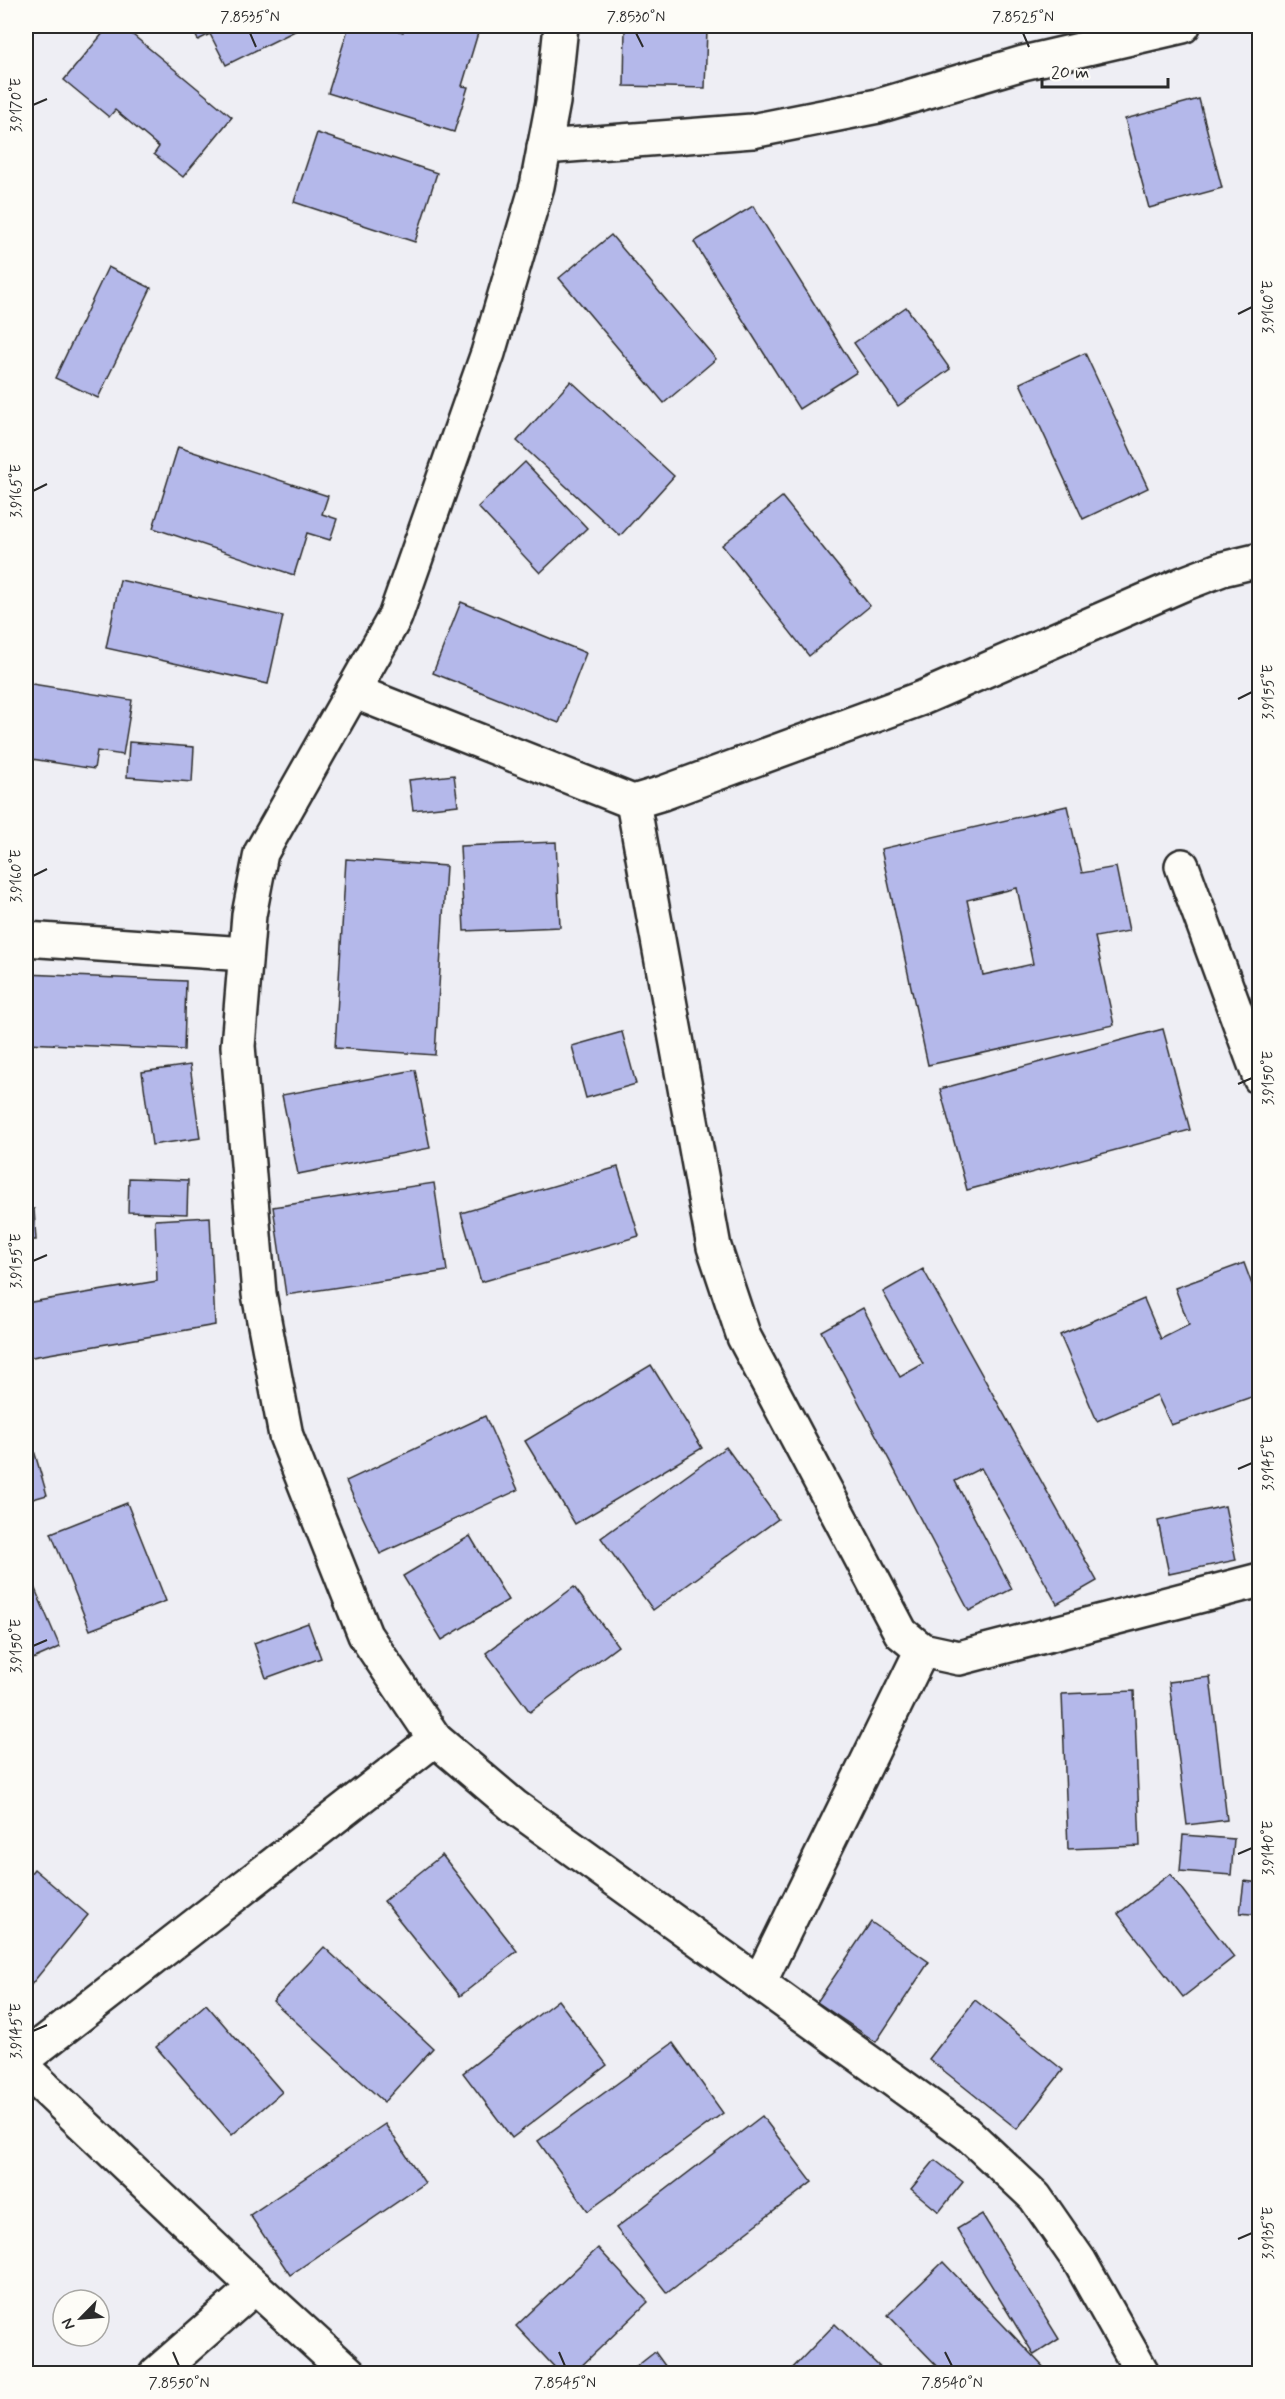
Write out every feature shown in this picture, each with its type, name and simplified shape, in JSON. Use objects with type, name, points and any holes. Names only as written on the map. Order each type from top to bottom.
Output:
[{"type":"street","points":[[561,26],[553,102],[537,186],[488,353],[395,618],[261,853],[249,915],[238,1046],[259,1294],[286,1436],[365,1635],[435,1739],[515,1807],[967,2133],[1035,2197],[1080,2262],[1143,2373]]},
{"type":"street","points":[[544,147],[752,132],[878,106],[1023,63],[1183,26]]},
{"type":"street","points":[[353,691],[633,802],[922,698],[1183,584],[1222,569],[1260,560]]},
{"type":"street","points":[[633,802],[714,1247],[744,1337],[901,1633],[922,1650],[959,1658],[1260,1580]]},
{"type":"street","points":[[1182,866],[1260,1078]]},
{"type":"street","points":[[26,939],[245,954]]},
{"type":"street","points":[[759,1983],[922,1650]]},
{"type":"street","points":[[26,2057],[435,1739]]},
{"type":"street","points":[[26,2070],[255,2287],[350,2373]]},
{"type":"street","points":[[156,2373],[255,2287]]},
{"type":"building","points":[[109,26],[122,26],[232,117],[183,177],[154,154],[159,147],[115,110],[109,117],[64,80]]},
{"type":"building","points":[[191,26],[303,27],[226,65],[210,34],[198,40]]},
{"type":"building","points":[[349,26],[381,26],[403,32],[405,26],[453,26],[478,33],[462,86],[468,87],[454,132],[328,93]]},
{"type":"building","points":[[625,27],[707,29],[705,88],[624,86]]},
{"type":"building","points":[[1199,99],[1222,188],[1149,208],[1125,119]]},
{"type":"building","points":[[317,133],[437,173],[415,242],[294,202]]},
{"type":"building","points":[[753,206],[857,372],[799,409],[694,242]]},
{"type":"building","points":[[611,235],[716,359],[664,403],[559,278]]},
{"type":"building","points":[[108,267],[151,288],[98,398],[55,378]]},
{"type":"building","points":[[906,307],[950,369],[898,406],[854,343]]},
{"type":"building","points":[[1085,353],[1148,488],[1083,519],[1020,383]]},
{"type":"building","points":[[571,381],[674,476],[620,536],[517,441]]},
{"type":"building","points":[[178,447],[328,496],[322,514],[337,519],[330,540],[307,533],[294,575],[153,528]]},
{"type":"building","points":[[525,462],[587,528],[540,573],[478,507]]},
{"type":"building","points":[[782,497],[870,606],[809,656],[722,545]]},
{"type":"building","points":[[120,580],[283,616],[268,684],[106,648]]},
{"type":"building","points":[[461,602],[586,653],[559,723],[433,673]]},
{"type":"building","points":[[26,683],[132,700],[123,755],[97,751],[94,769],[26,758]]},
{"type":"building","points":[[129,742],[194,747],[192,782],[127,777]]},
{"type":"building","points":[[454,775],[458,805],[413,810],[409,780]]},
{"type":"building","points":[[1067,806],[1082,873],[1116,867],[1129,931],[1095,937],[1114,1025],[928,1065],[881,849]],"holes":[[[1017,888],[1033,964],[983,975],[967,900]]]},
{"type":"building","points":[[556,842],[560,927],[464,931],[460,846]]},
{"type":"building","points":[[346,859],[446,866],[435,1055],[335,1048]]},
{"type":"building","points":[[26,974],[186,981],[184,1050],[26,1043]]},
{"type":"building","points":[[1163,1029],[1190,1130],[967,1190],[940,1089]]},
{"type":"building","points":[[622,1032],[636,1084],[586,1098],[572,1046]]},
{"type":"building","points":[[190,1065],[200,1138],[152,1145],[142,1072]]},
{"type":"building","points":[[415,1070],[430,1148],[298,1174],[282,1095]]},
{"type":"building","points":[[618,1167],[639,1236],[481,1282],[461,1213]]},
{"type":"building","points":[[129,1178],[188,1180],[187,1214],[128,1212]]},
{"type":"building","points":[[434,1183],[447,1271],[286,1295],[273,1207]]},
{"type":"building","points":[[26,1209],[34,1209],[36,1240],[26,1240]]},
{"type":"building","points":[[210,1217],[215,1325],[26,1358],[26,1303],[157,1281],[155,1220]]},
{"type":"building","points":[[1244,1263],[1260,1306],[1260,1394],[1171,1425],[1157,1395],[1097,1421],[1060,1335],[1144,1299],[1161,1339],[1189,1325],[1175,1288]]},
{"type":"building","points":[[923,1269],[1097,1581],[1057,1604],[981,1468],[955,1481],[1012,1589],[969,1611],[821,1331],[863,1308],[900,1377],[923,1364],[883,1292]]},
{"type":"building","points":[[651,1365],[702,1448],[575,1524],[525,1441]]},
{"type":"building","points":[[485,1416],[518,1490],[380,1554],[346,1481]]},
{"type":"building","points":[[26,1423],[47,1495],[26,1501]]},
{"type":"building","points":[[726,1447],[778,1519],[653,1610],[601,1538]]},
{"type":"building","points":[[1260,1500],[1260,1522],[1253,1502]]},
{"type":"building","points":[[127,1503],[166,1601],[90,1630],[51,1533]]},
{"type":"building","points":[[1225,1506],[1236,1560],[1169,1574],[1158,1521]]},
{"type":"building","points":[[470,1536],[508,1600],[442,1640],[403,1576]]},
{"type":"building","points":[[26,1568],[60,1647],[26,1662]]},
{"type":"building","points":[[574,1587],[618,1646],[530,1712],[486,1653]]},
{"type":"building","points":[[308,1623],[321,1658],[266,1678],[254,1643]]},
{"type":"building","points":[[1210,1677],[1227,1820],[1187,1825],[1169,1682]]},
{"type":"building","points":[[1134,1691],[1140,1846],[1068,1849],[1062,1694]]},
{"type":"building","points":[[1183,1835],[1234,1839],[1231,1875],[1180,1871]]},
{"type":"building","points":[[442,1855],[517,1951],[460,1996],[384,1901]]},
{"type":"building","points":[[34,1869],[88,1915],[26,1991],[26,1879]]},
{"type":"building","points":[[1170,1874],[1234,1957],[1183,1997],[1118,1914]]},
{"type":"building","points":[[1244,1881],[1260,1883],[1260,1915],[1240,1913]]},
{"type":"building","points":[[871,1922],[929,1962],[876,2042],[817,2002]]},
{"type":"building","points":[[324,1947],[433,2048],[384,2102],[273,2001]]},
{"type":"building","points":[[558,2000],[607,2065],[512,2138],[463,2073]]},
{"type":"building","points":[[975,2000],[1063,2070],[1017,2129],[929,2059]]},
{"type":"building","points":[[206,2004],[282,2092],[232,2135],[156,2047]]},
{"type":"building","points":[[673,2043],[723,2113],[588,2211],[538,2141]]},
{"type":"building","points":[[762,2116],[812,2182],[667,2293],[616,2228]]},
{"type":"building","points":[[385,2124],[425,2183],[290,2275],[250,2215]]},
{"type":"building","points":[[935,2160],[963,2182],[939,2212],[911,2189]]},
{"type":"building","points":[[982,2214],[1059,2339],[1034,2355],[957,2229]]},
{"type":"building","points":[[598,2248],[648,2302],[573,2374],[561,2374],[516,2326]]},
{"type":"building","points":[[943,2262],[1050,2374],[945,2374],[888,2315]]},
{"type":"building","points":[[835,2324],[887,2374],[787,2374]]},
{"type":"building","points":[[655,2352],[671,2374],[627,2374]]}]
